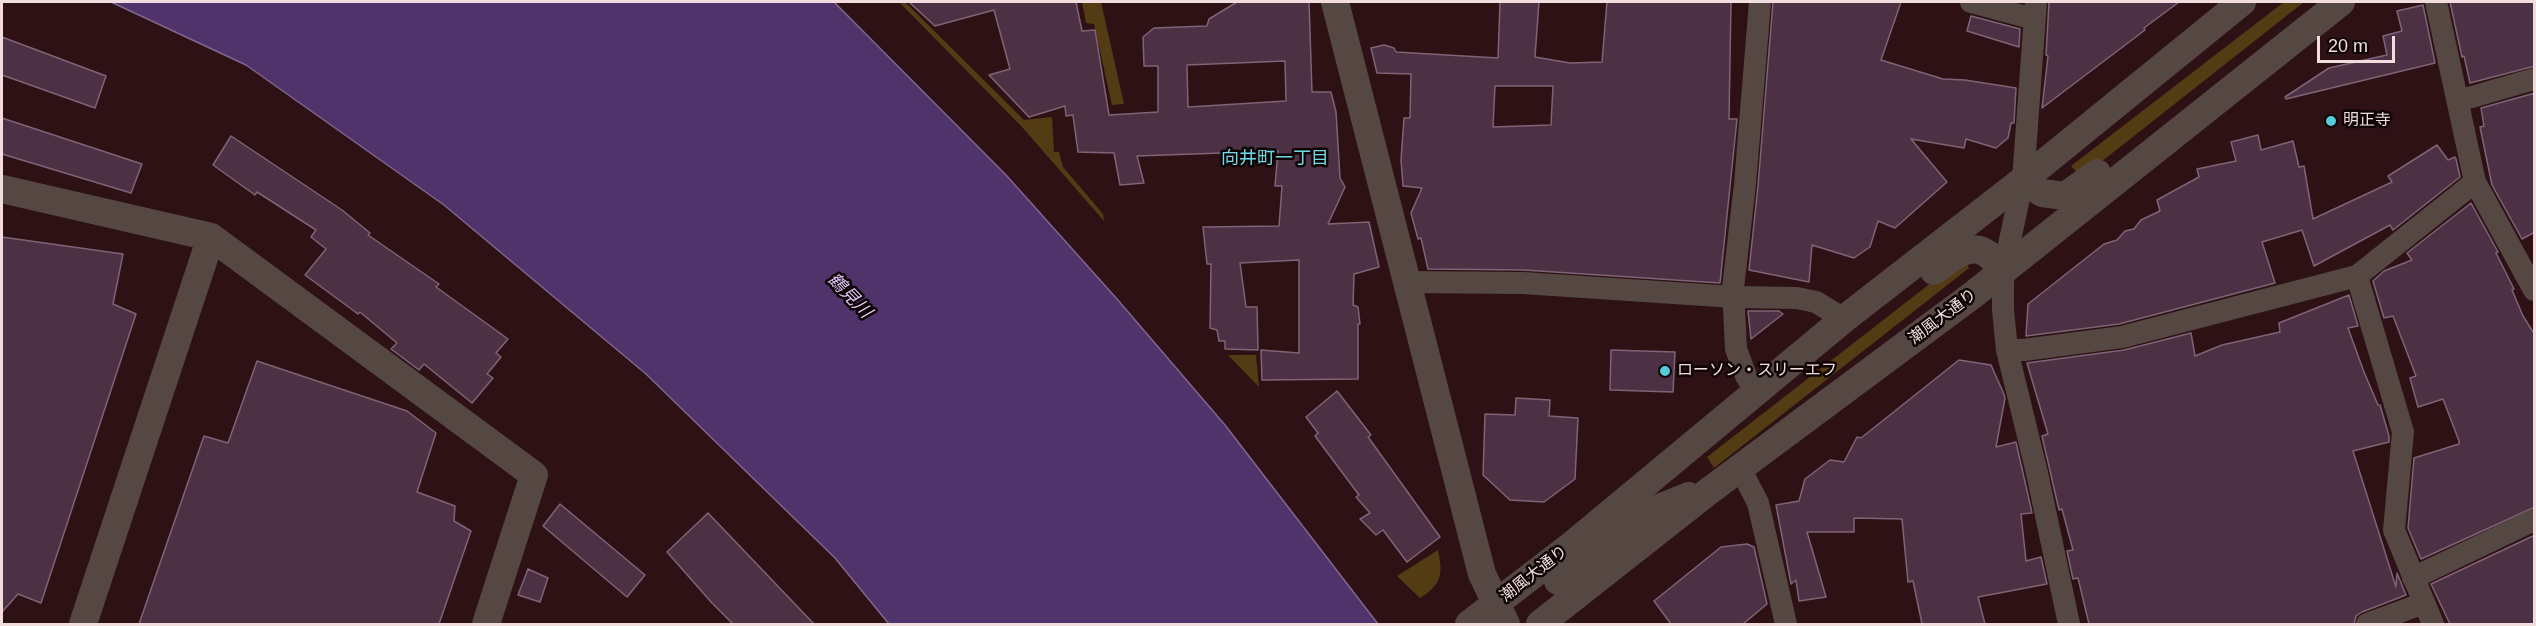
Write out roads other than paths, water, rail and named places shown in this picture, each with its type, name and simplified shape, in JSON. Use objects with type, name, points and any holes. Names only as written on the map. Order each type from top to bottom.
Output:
[{"type":"street","points":[[1335,2],[1482,574],[1501,614],[1526,605],[1644,514],[1678,499],[1709,491]]},
{"type":"street","points":[[1760,2],[1734,297],[1736,349],[1746,376],[1756,391],[1791,382],[1961,250],[1984,252],[1996,261],[2002,272]]},
{"type":"street","points":[[1971,2],[2035,10],[2023,180],[2002,272],[2002,310],[2007,350],[2037,473],[2069,624]]},
{"type":"street","name":"潮風大通り","points":[[1469,624],[1501,614],[1756,391],[1844,319],[2023,180],[2242,2]]},
{"type":"street","points":[[2436,2],[2475,182],[2535,290]]},
{"type":"street","name":"潮風大通り","points":[[1540,624],[1709,491],[2002,272],[2338,3]]},
{"type":"street","points":[[2023,180],[2042,193],[2065,196],[2076,190],[2196,94],[2265,61]]},
{"type":"street","points":[[2458,101],[2535,79]]},
{"type":"street","points":[[2007,350],[2024,350],[2122,337],[2357,276],[2475,182]]},
{"type":"street","points":[[2,189],[211,237],[534,475],[486,624]]},
{"type":"street","points":[[82,624],[211,237]]},
{"type":"street","points":[[2357,276],[2403,432],[2394,530],[2433,624]]},
{"type":"street","points":[[1406,282],[1523,283],[1734,297],[1797,298],[1816,302],[1844,319]]},
{"type":"street","points":[[1740,468],[1758,503],[1786,624]]},
{"type":"street","points":[[2414,578],[2535,520]]},
{"type":"street","points":[[2367,624],[2424,603]]},
{"type":"water","name":"鶴見川","points":[[111,2],[834,2],[1006,175],[1117,299],[1225,425],[1378,624],[889,624],[835,558],[646,374],[444,205],[246,65]]},
{"type":"place","name":"明正寺","points":[[2331,121]]},
{"type":"place","name":"ローソン・スリーエフ","points":[[1665,371]]},
{"type":"district","name":"向井町一丁目","points":[[1275,159]]}]
